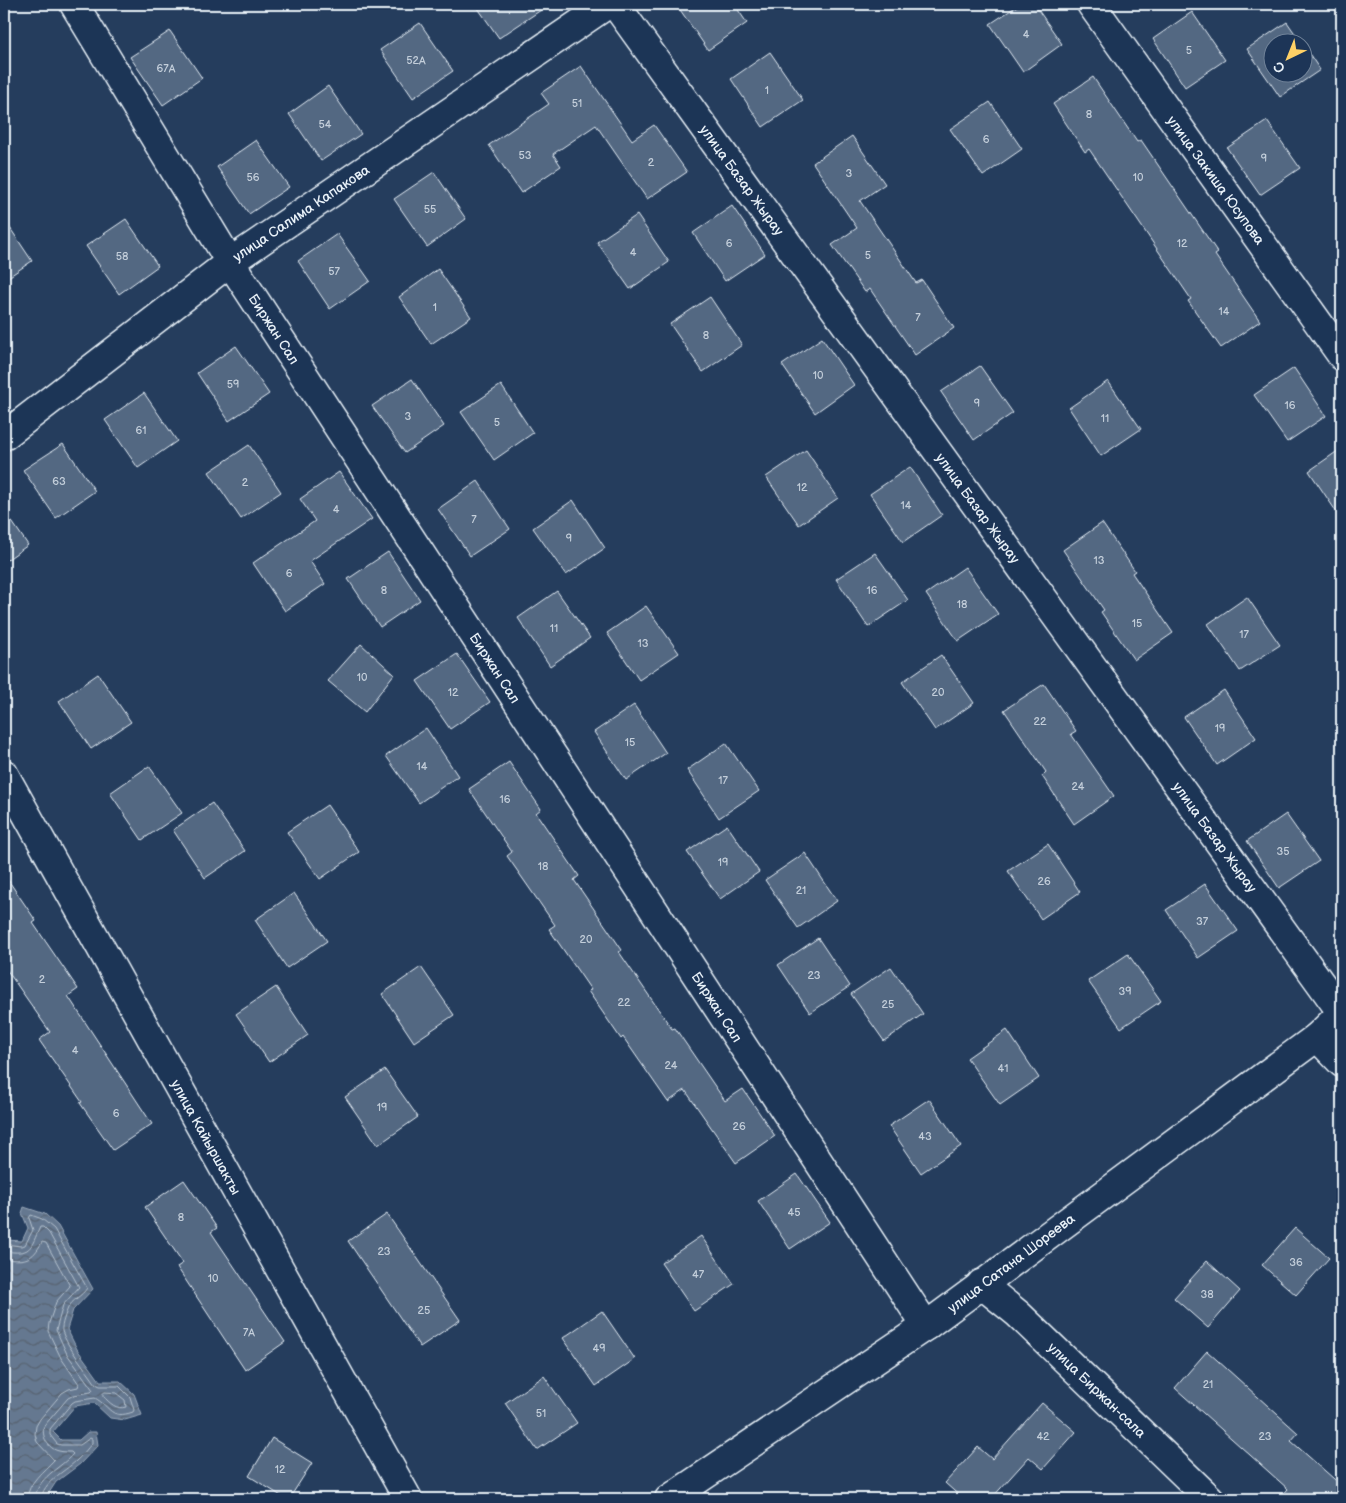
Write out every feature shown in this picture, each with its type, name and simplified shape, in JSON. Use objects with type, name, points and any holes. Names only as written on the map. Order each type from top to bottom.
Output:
[{"type":"street","name":"Биржан Сал","points":[[74,4],[230,262],[926,1326]]},
{"type":"street","name":"улица Салима Капакова","points":[[4,436],[230,262],[608,4]]},
{"type":"street","name":"улица Базар Жырау","points":[[615,4],[1342,1013]]},
{"type":"street","name":"улица Закиша Юсупова","points":[[1090,4],[1342,356]]},
{"type":"street","name":"улица Кайыршакты","points":[[6,784],[408,1499]]},
{"type":"street","name":"улица Сатана Шореева","points":[[669,1499],[926,1326],[1317,1037],[1342,1013]]},
{"type":"street","points":[[1317,1037],[1342,1063]]},
{"type":"street","name":"улица Биржан-сала","points":[[981,1284],[1018,1314],[1210,1499]]},
{"type":"water","points":[[24,1207],[45,1214],[58,1226],[93,1289],[73,1310],[67,1329],[77,1349],[100,1381],[120,1381],[134,1394],[142,1415],[125,1420],[110,1418],[94,1403],[75,1406],[53,1432],[61,1440],[79,1440],[88,1432],[96,1432],[98,1445],[80,1464],[56,1482],[45,1499],[4,1499],[4,1238],[22,1241],[28,1228],[22,1213]]},
{"type":"building","points":[[475,4],[550,4],[499,38]]},
{"type":"building","points":[[676,4],[734,4],[747,23],[708,50]]},
{"type":"building","points":[[1020,4],[1034,4],[1062,44],[1023,72],[990,24]]},
{"type":"building","points":[[1192,12],[1225,60],[1185,87],[1153,39]]},
{"type":"building","points":[[1287,22],[1294,32],[1272,32]]},
{"type":"building","points":[[420,23],[453,71],[413,98],[380,50]]},
{"type":"building","points":[[170,31],[202,78],[163,105],[130,57]]},
{"type":"building","points":[[1264,38],[1264,74],[1247,49]]},
{"type":"building","points":[[770,52],[803,100],[763,127],[731,79]]},
{"type":"building","points":[[1314,61],[1320,70],[1314,74]]},
{"type":"building","points":[[581,66],[632,140],[654,125],[687,172],[647,199],[596,125],[553,154],[561,166],[521,193],[489,145],[549,104],[541,93]]},
{"type":"building","points":[[1093,77],[1137,142],[1141,140],[1218,253],[1215,255],[1260,321],[1221,348],[1188,301],[1191,299],[1089,149],[1085,152],[1053,104]]},
{"type":"building","points":[[1270,82],[1302,82],[1280,97]]},
{"type":"building","points":[[328,86],[361,134],[321,161],[289,114]]},
{"type":"building","points":[[990,102],[1022,149],[983,176],[950,129]]},
{"type":"building","points":[[1267,121],[1300,168],[1260,195],[1227,148]]},
{"type":"building","points":[[852,136],[885,184],[860,201],[916,283],[922,280],[954,328],[915,355],[870,289],[865,292],[832,245],[857,228],[813,163]]},
{"type":"building","points":[[256,140],[289,187],[249,214],[217,167]]},
{"type":"building","points":[[434,172],[466,219],[427,247],[394,199]]},
{"type":"building","points":[[732,206],[765,254],[725,281],[693,233]]},
{"type":"building","points":[[637,215],[669,262],[630,289],[597,242]]},
{"type":"building","points":[[4,219],[32,261],[4,280]]},
{"type":"building","points":[[126,219],[158,266],[119,294],[86,246]]},
{"type":"building","points":[[337,234],[370,281],[330,309],[298,261]]},
{"type":"building","points":[[438,269],[471,317],[431,344],[399,297]]},
{"type":"building","points":[[710,297],[742,345],[703,372],[670,324]]},
{"type":"building","points":[[822,338],[854,385],[815,413],[782,365]]},
{"type":"building","points":[[236,346],[269,394],[229,421],[197,373]]},
{"type":"building","points":[[980,366],[1013,413],[974,440],[941,392]]},
{"type":"building","points":[[1294,368],[1326,416],[1287,442],[1254,395]]},
{"type":"building","points":[[412,379],[444,426],[405,453],[372,406]]},
{"type":"building","points":[[1108,381],[1141,429],[1101,456],[1069,408]]},
{"type":"building","points":[[501,385],[533,433],[494,460],[461,412]]},
{"type":"building","points":[[144,393],[177,441],[138,468],[105,420]]},
{"type":"building","points":[[63,444],[95,491],[56,518],[23,470]]},
{"type":"building","points":[[249,445],[281,492],[241,519],[209,472]]},
{"type":"building","points":[[1342,448],[1342,520],[1309,471]]},
{"type":"building","points":[[806,450],[838,498],[799,525],[766,477]]},
{"type":"building","points":[[910,467],[942,515],[903,542],[870,494]]},
{"type":"building","points":[[339,472],[372,519],[310,561],[325,584],[285,611],[253,563],[315,521],[300,499]]},
{"type":"building","points":[[478,481],[510,529],[470,556],[438,509]]},
{"type":"building","points":[[573,500],[605,548],[566,575],[533,528]]},
{"type":"building","points":[[4,510],[28,545],[4,562]]},
{"type":"building","points":[[1102,523],[1135,571],[1132,573],[1173,633],[1134,660],[1101,612],[1104,610],[1063,550]]},
{"type":"building","points":[[388,552],[420,600],[380,627],[348,579]]},
{"type":"building","points":[[875,553],[908,600],[868,627],[836,579]]},
{"type":"building","points":[[965,567],[998,614],[958,641],[926,594]]},
{"type":"building","points":[[557,591],[590,638],[550,666],[518,618]]},
{"type":"building","points":[[1247,597],[1280,645],[1240,671],[1208,624]]},
{"type":"building","points":[[646,606],[679,653],[639,680],[607,633]]},
{"type":"building","points":[[361,644],[394,674],[365,712],[328,681]]},
{"type":"building","points":[[457,654],[490,702],[450,729],[417,681]]},
{"type":"building","points":[[941,655],[974,703],[935,730],[902,682]]},
{"type":"building","points":[[98,674],[131,722],[91,749],[59,701]]},
{"type":"building","points":[[1044,684],[1076,731],[1071,734],[1114,796],[1074,824],[1042,776],[1046,772],[1004,710]]},
{"type":"building","points":[[1224,690],[1256,738],[1217,765],[1184,717]]},
{"type":"building","points":[[634,705],[666,753],[626,780],[594,732]]},
{"type":"building","points":[[426,728],[458,776],[419,803],[386,756]]},
{"type":"building","points":[[726,743],[759,791],[719,818],[687,770]]},
{"type":"building","points":[[509,762],[541,809],[536,813],[579,876],[574,880],[622,950],[619,952],[672,1029],[675,1028],[725,1101],[743,1089],[775,1136],[736,1163],[685,1090],[668,1102],[623,1037],[621,1039],[588,991],[591,990],[549,929],[555,925],[507,856],[512,852],[469,789]]},
{"type":"building","points":[[149,766],[182,813],[142,840],[110,793]]},
{"type":"building","points":[[212,803],[245,851],[205,878],[173,830]]},
{"type":"building","points":[[327,805],[359,852],[320,879],[287,832]]},
{"type":"building","points":[[1286,814],[1319,861],[1279,888],[1247,841]]},
{"type":"building","points":[[727,825],[759,872],[720,899],[687,852]]},
{"type":"building","points":[[1048,844],[1080,892],[1041,919],[1008,871]]},
{"type":"building","points":[[805,853],[837,901],[798,928],[765,880]]},
{"type":"building","points":[[4,874],[36,921],[33,923],[78,989],[68,996],[152,1124],[113,1150],[39,1040],[50,1032],[4,966]]},
{"type":"building","points":[[1205,884],[1238,931],[1198,958],[1166,910]]},
{"type":"building","points":[[294,893],[327,941],[287,968],[255,920]]},
{"type":"building","points":[[818,938],[850,986],[810,1013],[778,965]]},
{"type":"building","points":[[1128,954],[1161,1001],[1121,1028],[1088,981]]},
{"type":"building","points":[[421,967],[454,1015],[414,1042],[382,994]]},
{"type":"building","points":[[891,967],[923,1014],[884,1041],[851,994]]},
{"type":"building","points":[[276,987],[308,1035],[269,1062],[236,1014]]},
{"type":"building","points":[[1007,1030],[1039,1078],[1000,1105],[967,1058]]},
{"type":"building","points":[[385,1070],[418,1117],[378,1145],[345,1097]]},
{"type":"building","points":[[929,1099],[961,1146],[921,1173],[889,1126]]},
{"type":"building","points":[[797,1174],[830,1222],[790,1249],[758,1201]]},
{"type":"building","points":[[184,1180],[217,1228],[211,1232],[285,1342],[245,1370],[177,1267],[183,1263],[145,1207]]},
{"type":"building","points":[[387,1214],[460,1320],[420,1347],[348,1241]]},
{"type":"building","points":[[1295,1228],[1329,1258],[1296,1295],[1262,1265]]},
{"type":"building","points":[[701,1236],[734,1284],[694,1311],[661,1263]]},
{"type":"building","points":[[1207,1261],[1240,1291],[1208,1328],[1174,1298]]},
{"type":"building","points":[[602,1311],[635,1359],[596,1386],[563,1338]]},
{"type":"building","points":[[1207,1351],[1298,1433],[1291,1441],[1342,1486],[1342,1499],[1279,1499],[1288,1489],[1175,1388]]},
{"type":"building","points":[[544,1376],[577,1423],[537,1450],[505,1403]]},
{"type":"building","points":[[1042,1403],[1076,1432],[1043,1469],[1029,1457],[991,1499],[963,1499],[945,1483],[978,1447],[992,1459]]},
{"type":"building","points":[[272,1438],[312,1463],[289,1499],[249,1476]]}]
